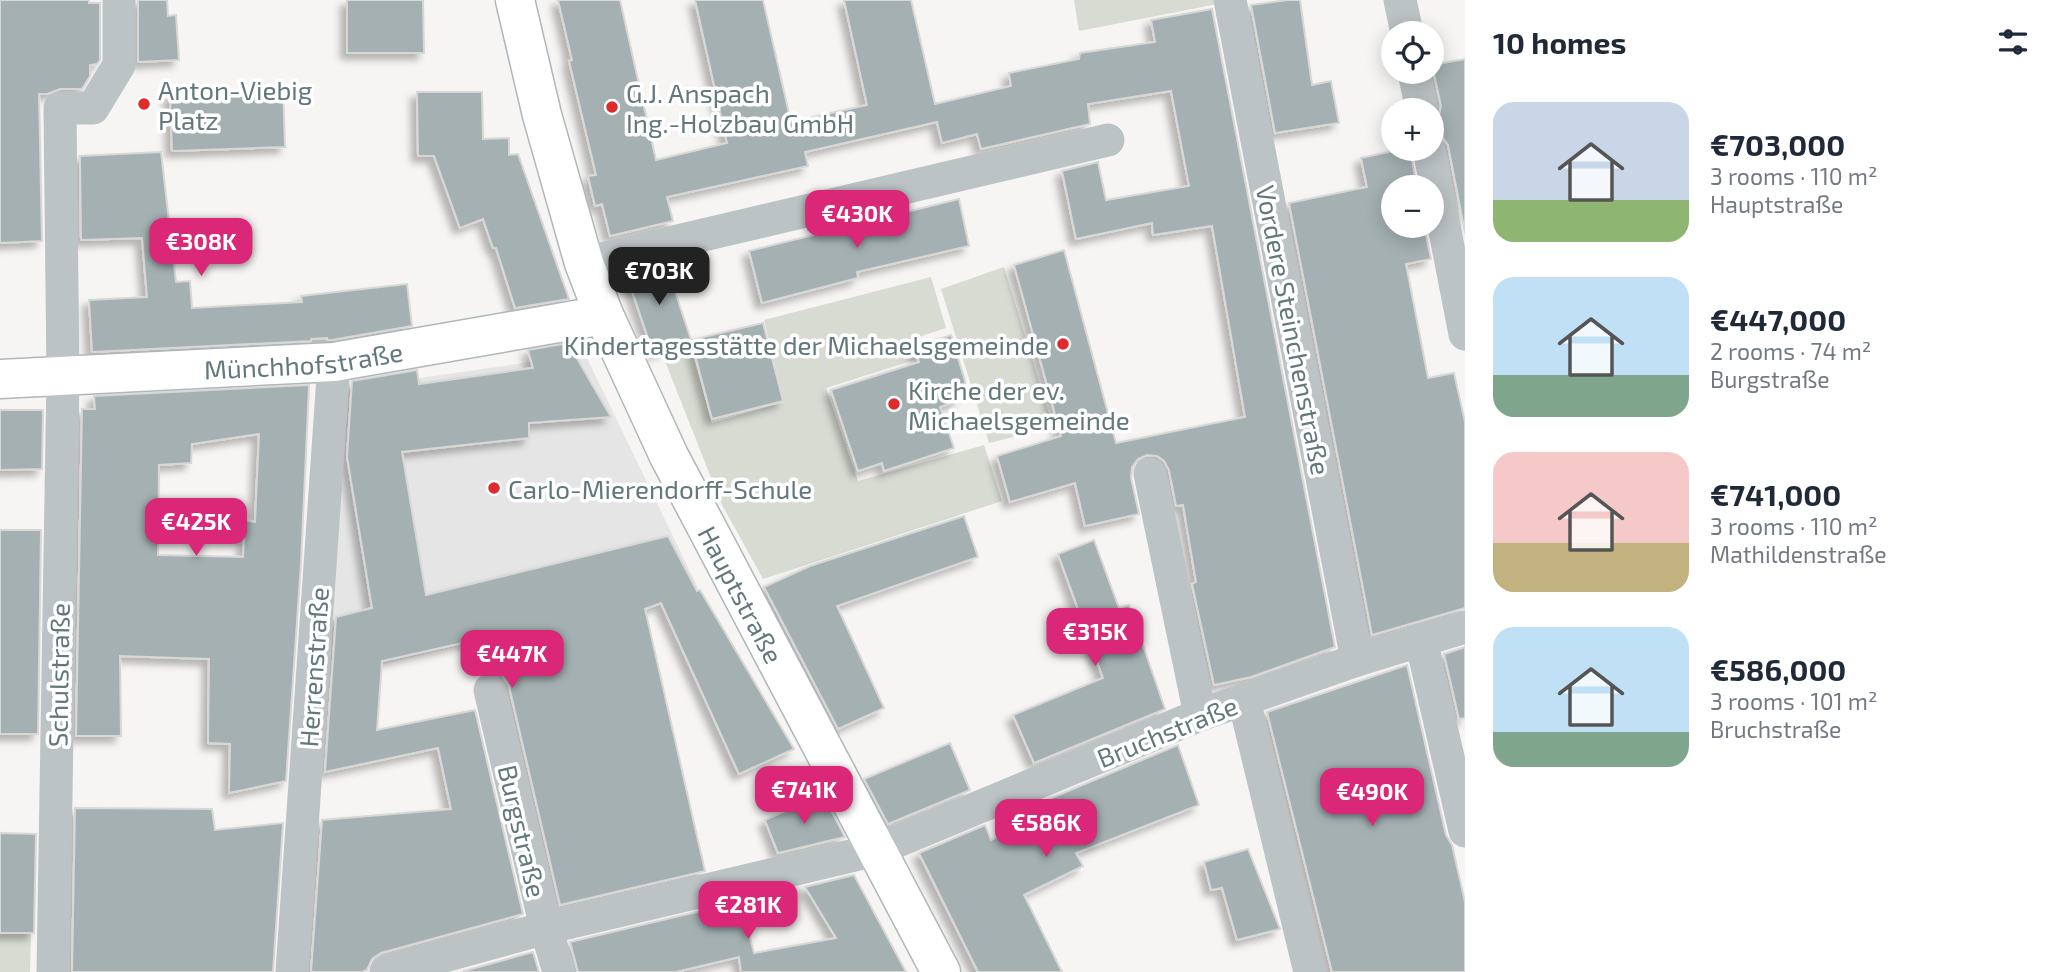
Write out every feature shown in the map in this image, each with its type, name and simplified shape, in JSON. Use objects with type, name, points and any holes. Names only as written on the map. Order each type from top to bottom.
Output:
[{"type":"street","name":"Schulstraße","points":[[53,972],[63,377],[60,108],[93,108],[119,65],[119,0]]},
{"type":"street","name":"Hauptstraße","points":[[515,0],[542,115],[584,263],[604,315],[669,456],[940,972]]},
{"type":"street","name":"Vordere Steinchenstraße","points":[[1230,0],[1357,660]]},
{"type":"street","points":[[1400,0],[1404,21]]},
{"type":"street","points":[[584,263],[1108,139]]},
{"type":"street","points":[[1431,161],[1465,334]]},
{"type":"street","name":"Münchhofstraße","points":[[0,379],[334,362],[604,315]]},
{"type":"street","name":"Herrenstraße","points":[[292,972],[334,362]]},
{"type":"street","points":[[1150,474],[1200,715]]},
{"type":"street","name":"Bruchstraße","points":[[386,972],[546,928],[876,850],[1200,715],[1357,660],[1465,627]]},
{"type":"street","points":[[1421,640],[1465,831]]},
{"type":"street","name":"Burgstraße","points":[[490,690],[546,928],[559,972]]},
{"type":"street","points":[[1244,700],[1310,972]]},
{"type":"shaded area","points":[[1074,0],[1238,0],[1079,31]]},
{"type":"shaded area","points":[[1004,267],[1053,427],[989,443],[941,289]]},
{"type":"shaded area","points":[[931,277],[946,328],[907,341],[914,360],[826,388],[858,481],[984,445],[1002,501],[763,579],[721,503],[661,351],[689,342],[712,423],[784,402],[764,320]]},
{"type":"shaded area","name":"Carlo-Mierendorff-Schule","points":[[585,354],[698,588],[330,677],[344,389]]},
{"type":"shaded area","points":[[0,933],[31,933],[30,972],[0,972]]},
{"type":"building","points":[[0,0],[89,0],[89,3],[100,3],[100,60],[97,64],[90,65],[90,76],[82,89],[60,89],[39,94],[42,241],[0,243]]},
{"type":"building","points":[[138,0],[167,0],[168,16],[176,15],[179,60],[138,62]]},
{"type":"building","points":[[347,0],[423,0],[424,53],[347,53]]},
{"type":"building","points":[[558,0],[620,0],[656,160],[727,143],[695,0],[763,0],[791,122],[867,105],[844,0],[911,0],[935,104],[1011,86],[1009,73],[1079,59],[1080,53],[1155,42],[1151,20],[1212,9],[1335,647],[1251,677],[1214,685],[1192,584],[1196,582],[1183,505],[1176,506],[1169,470],[1157,456],[1147,455],[1138,459],[1132,467],[1131,478],[1139,514],[1085,526],[1075,483],[1010,502],[997,456],[1061,436],[1014,265],[1064,250],[1116,443],[1245,417],[1212,226],[1153,235],[1152,223],[1076,239],[1062,171],[1098,162],[1106,200],[1189,186],[1171,91],[1088,104],[1090,124],[981,149],[977,134],[942,143],[937,122],[805,152],[808,166],[667,197],[673,221],[610,236],[602,204],[595,206],[588,176],[596,175],[569,61],[572,60]]},
{"type":"building","points":[[1300,0],[1312,85],[1331,81],[1339,123],[1275,133],[1251,5]]},
{"type":"building","points":[[1465,59],[1465,233],[1448,145],[1444,140],[1444,98],[1439,98],[1436,84],[1444,84],[1444,63]]},
{"type":"building","points":[[283,89],[285,147],[172,151],[170,94]]},
{"type":"building","points":[[417,92],[482,92],[483,139],[509,138],[509,155],[518,154],[569,299],[515,308],[496,248],[493,248],[483,219],[460,228],[434,156],[418,156]]},
{"type":"building","points":[[161,152],[176,282],[190,281],[192,308],[302,302],[301,296],[407,284],[412,326],[332,340],[327,338],[92,352],[89,300],[147,297],[142,238],[81,240],[80,156]]},
{"type":"building","points":[[1381,154],[1381,161],[1412,161],[1415,175],[1381,175],[1381,238],[1427,238],[1431,259],[1406,264],[1428,378],[1454,373],[1465,422],[1465,608],[1372,635],[1289,203],[1367,187],[1361,158]]},
{"type":"building","points":[[959,199],[969,246],[857,272],[858,278],[762,303],[749,251]]},
{"type":"building","points":[[666,264],[691,340],[653,353],[626,273]]},
{"type":"building","points":[[763,323],[783,401],[712,419],[691,340]]},
{"type":"building","name":"Kirche der ev. Michaelsgemeinde","points":[[951,335],[965,388],[956,401],[940,407],[954,448],[884,471],[882,463],[858,471],[831,390],[919,362],[914,348]]},
{"type":"building","points":[[568,343],[611,417],[529,423],[529,438],[402,452],[426,595],[668,536],[697,591],[700,590],[794,749],[739,774],[661,603],[645,609],[705,871],[560,905],[509,686],[503,676],[494,636],[382,661],[377,730],[475,710],[523,914],[381,953],[372,959],[367,970],[362,972],[311,972],[322,820],[451,809],[438,748],[325,772],[336,617],[372,608],[347,457],[352,381],[417,370],[419,384],[533,368],[528,350]]},
{"type":"building","points":[[309,385],[301,563],[286,781],[229,793],[230,744],[208,743],[209,659],[120,656],[121,736],[76,736],[82,409],[95,409],[94,396]],"holes":[[[259,434],[255,522],[245,520],[243,557],[158,555],[159,465],[191,463],[192,444]]]},
{"type":"building","points":[[0,410],[43,410],[42,469],[0,470]]},
{"type":"building","points":[[964,516],[978,557],[837,606],[884,708],[838,729],[764,587],[810,566]]},
{"type":"building","points":[[0,530],[41,530],[38,734],[0,734]]},
{"type":"building","points":[[1094,540],[1119,608],[1129,605],[1165,709],[1034,763],[1013,715],[1103,678],[1058,554]]},
{"type":"building","points":[[1465,647],[1465,718],[1459,719],[1444,654]]},
{"type":"building","points":[[1407,665],[1446,835],[1452,845],[1465,902],[1465,972],[1332,972],[1267,712]]},
{"type":"building","points":[[950,743],[970,790],[888,824],[864,779]]},
{"type":"building","points":[[1178,745],[1199,805],[1076,853],[1083,866],[1024,895],[1062,972],[978,972],[919,853],[985,825],[991,840],[1053,809],[1049,799]]},
{"type":"building","points":[[823,795],[845,837],[778,853],[765,820]]},
{"type":"building","points":[[75,808],[212,809],[215,830],[283,823],[273,972],[72,972]]},
{"type":"building","points":[[0,833],[36,834],[34,933],[0,933]]},
{"type":"building","points":[[1248,849],[1280,929],[1237,940],[1222,888],[1211,890],[1204,862]]},
{"type":"building","points":[[854,875],[906,972],[741,972],[739,957],[676,972],[578,972],[570,942],[713,908],[714,912],[742,905],[754,953],[836,938],[805,887]]},
{"type":"building","points":[[533,952],[539,972],[464,972],[464,971]]},
{"type":"place","name":"Anton-Viebig Platz","points":[[144,104]]},
{"type":"place","name":"G.J. Anspach Ing.-Holzbau GmbH","points":[[612,107]]},
{"type":"place","name":"Kindertagesstätte der Michaelsgemeinde","points":[[1063,344]]},
{"type":"place","name":"Kirche der ev. Michaelsgemeinde","points":[[894,404]]},
{"type":"place","name":"Carlo-Mierendorff-Schule","points":[[494,488]]}]
